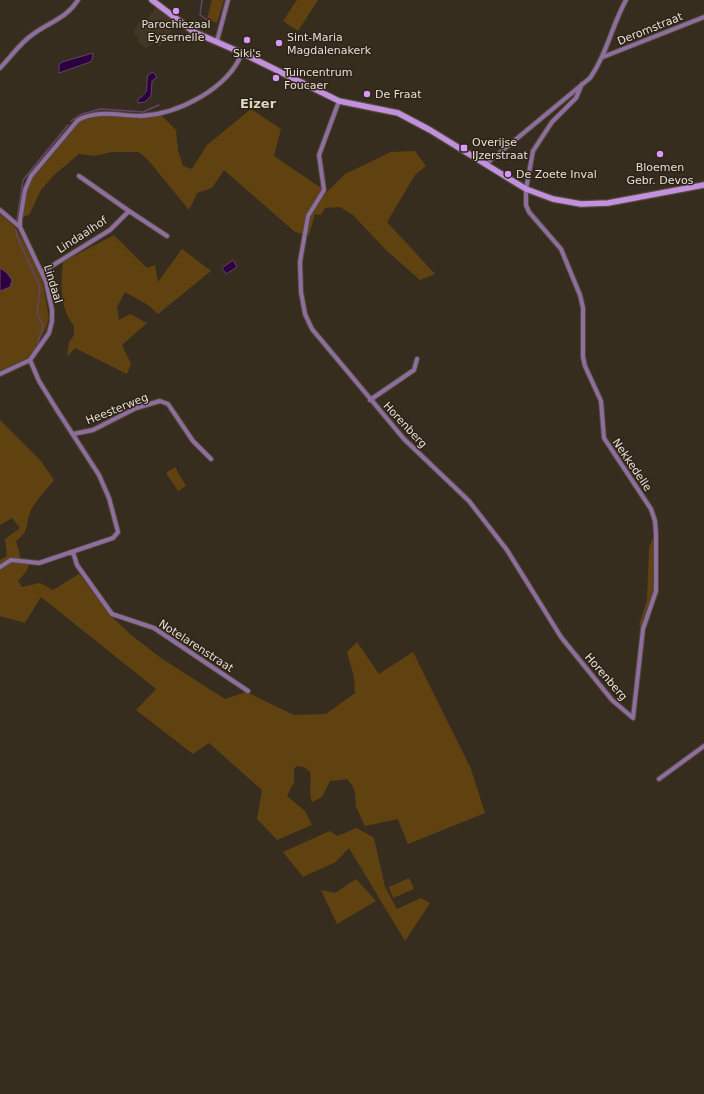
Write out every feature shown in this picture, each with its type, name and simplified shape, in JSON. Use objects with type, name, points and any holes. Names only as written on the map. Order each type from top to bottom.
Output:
[{"type":"street","points":[[0,68],[30,36],[64,16],[72,10],[78,0]]},
{"type":"street","points":[[152,0],[194,32],[218,41],[339,101],[398,113],[526,189],[553,199],[571,203],[595,204],[620,201],[704,185]]},
{"type":"street","points":[[218,41],[228,0]]},
{"type":"street","points":[[486,164],[590,78],[603,57],[613,25],[626,0]]},
{"type":"street","name":"Deromstraat","points":[[603,57],[704,17]]},
{"type":"street","points":[[20,227],[25,190],[31,176],[78,120],[84,117],[107,112],[139,116],[154,115],[183,106],[227,77],[236,67],[242,53]]},
{"type":"street","name":"Nekkedelle","points":[[582,84],[576,98],[552,122],[533,151],[526,189],[526,205],[529,212],[561,249],[580,295],[584,308],[583,357],[585,366],[601,401],[604,438],[651,509],[655,521],[657,559],[656,591],[643,629],[633,718]]},
{"type":"street","name":"Horenberg","points":[[339,101],[319,155],[324,190],[308,216],[300,262],[301,292],[305,314],[312,329],[404,439],[469,501],[507,550],[561,637],[612,700],[633,718]]},
{"type":"street","points":[[79,176],[167,236]]},
{"type":"street","points":[[0,210],[20,227]]},
{"type":"street","name":"Lindaalhof","points":[[42,272],[110,230],[129,210]]},
{"type":"street","name":"Lindaal","points":[[20,227],[42,272],[50,298],[52,321],[49,333],[30,360]]},
{"type":"street","points":[[370,400],[414,370],[417,359]]},
{"type":"street","points":[[0,374],[30,360],[39,381],[105,487],[118,529],[117,534],[113,538],[39,563],[11,560],[0,567]]},
{"type":"street","name":"Heesterweg","points":[[73,434],[93,430],[136,408],[160,401],[168,404],[194,441],[211,459]]},
{"type":"street","name":"Notelarenstraat","points":[[73,552],[77,565],[112,614],[154,628],[248,691]]},
{"type":"street","points":[[659,779],[704,746]]},
{"type":"shaded area","points":[[212,0],[224,0],[217,23],[207,19]]},
{"type":"shaded area","points":[[297,0],[318,0],[298,31],[283,21]]},
{"type":"shaded area","points":[[156,7],[177,23],[160,47],[155,43],[146,48],[137,42],[139,39],[133,32],[139,22],[143,25]]},
{"type":"shaded area","points":[[93,53],[92,60],[90,62],[59,73],[59,65],[62,62]]},
{"type":"shaded area","points":[[153,72],[157,77],[152,81],[151,96],[145,102],[138,103],[138,99],[145,94],[148,75]]},
{"type":"shaded area","points":[[251,109],[281,129],[274,156],[327,192],[345,174],[391,152],[415,151],[426,166],[415,175],[387,222],[435,274],[420,280],[386,250],[353,215],[340,207],[325,208],[321,215],[315,214],[309,235],[295,232],[224,170],[212,188],[197,193],[189,210],[149,161],[139,152],[111,152],[95,156],[79,154],[54,175],[41,190],[29,215],[22,217],[26,186],[81,119],[108,114],[161,115],[176,130],[178,151],[183,166],[192,169],[207,145]]},
{"type":"shaded area","points":[[0,214],[15,227],[42,278],[49,318],[45,331],[29,357],[0,371],[0,291],[4,290],[7,273],[0,268]]},
{"type":"shaded area","points":[[114,235],[147,268],[155,265],[158,282],[182,249],[211,271],[158,314],[148,305],[125,292],[117,307],[119,320],[130,314],[147,323],[122,345],[131,364],[127,374],[75,348],[67,357],[69,342],[74,335],[74,326],[69,319],[63,303],[63,262]]},
{"type":"shaded area","points":[[233,260],[237,267],[226,274],[222,268]]},
{"type":"shaded area","points":[[0,268],[7,273],[12,280],[10,287],[0,291]]},
{"type":"shaded area","points":[[0,420],[41,461],[54,480],[32,508],[28,517],[26,529],[21,537],[16,541],[22,563],[30,563],[26,572],[18,581],[22,587],[40,583],[53,590],[79,574],[111,616],[130,634],[161,658],[225,699],[246,692],[294,715],[326,714],[355,693],[354,677],[347,652],[357,642],[379,674],[413,652],[471,769],[485,813],[408,844],[398,819],[365,826],[356,807],[355,792],[347,779],[330,781],[322,797],[312,802],[310,794],[310,772],[304,767],[297,766],[294,769],[294,782],[287,796],[305,811],[312,825],[277,840],[257,819],[262,790],[209,743],[193,754],[136,710],[156,689],[41,597],[25,623],[0,616],[0,560],[7,556],[5,539],[20,528],[12,518],[0,525]]},
{"type":"shaded area","points":[[175,467],[186,486],[178,491],[166,473]]},
{"type":"shaded area","points":[[654,536],[654,590],[641,628],[639,625],[647,600],[649,548]]},
{"type":"shaded area","points":[[357,828],[374,838],[385,887],[397,909],[421,898],[430,903],[405,941],[349,848],[336,862],[303,877],[283,852],[330,831],[337,836]]},
{"type":"shaded area","points":[[409,878],[414,889],[393,898],[389,887]]},
{"type":"shaded area","points":[[356,879],[376,901],[337,924],[321,890],[335,893]]},
{"type":"waterway","points":[[202,0],[200,15],[206,19]]},
{"type":"waterway","points":[[71,121],[82,114],[101,109],[143,112],[159,105]]},
{"type":"waterway","points":[[17,220],[23,180],[68,125]]},
{"type":"waterway","points":[[16,230],[17,236],[40,287],[37,314],[43,325],[37,346],[34,350]]},
{"type":"place","name":"Parochiezaal Eysernelle","points":[[176,11]]},
{"type":"place","name":"Siki's","points":[[247,40]]},
{"type":"place","name":"Sint-Maria Magdalenakerk","points":[[279,43]]},
{"type":"place","name":"Tuincentrum Foucaer","points":[[276,78]]},
{"type":"place","name":"De Fraat","points":[[367,94]]},
{"type":"place","name":"Overijse IJzerstraat","points":[[464,148]]},
{"type":"place","name":"Bloemen Gebr. Devos","points":[[660,154]]},
{"type":"place","name":"De Zoete Inval","points":[[508,174]]},
{"type":"district","name":"Eizer","points":[[258,103]]}]
